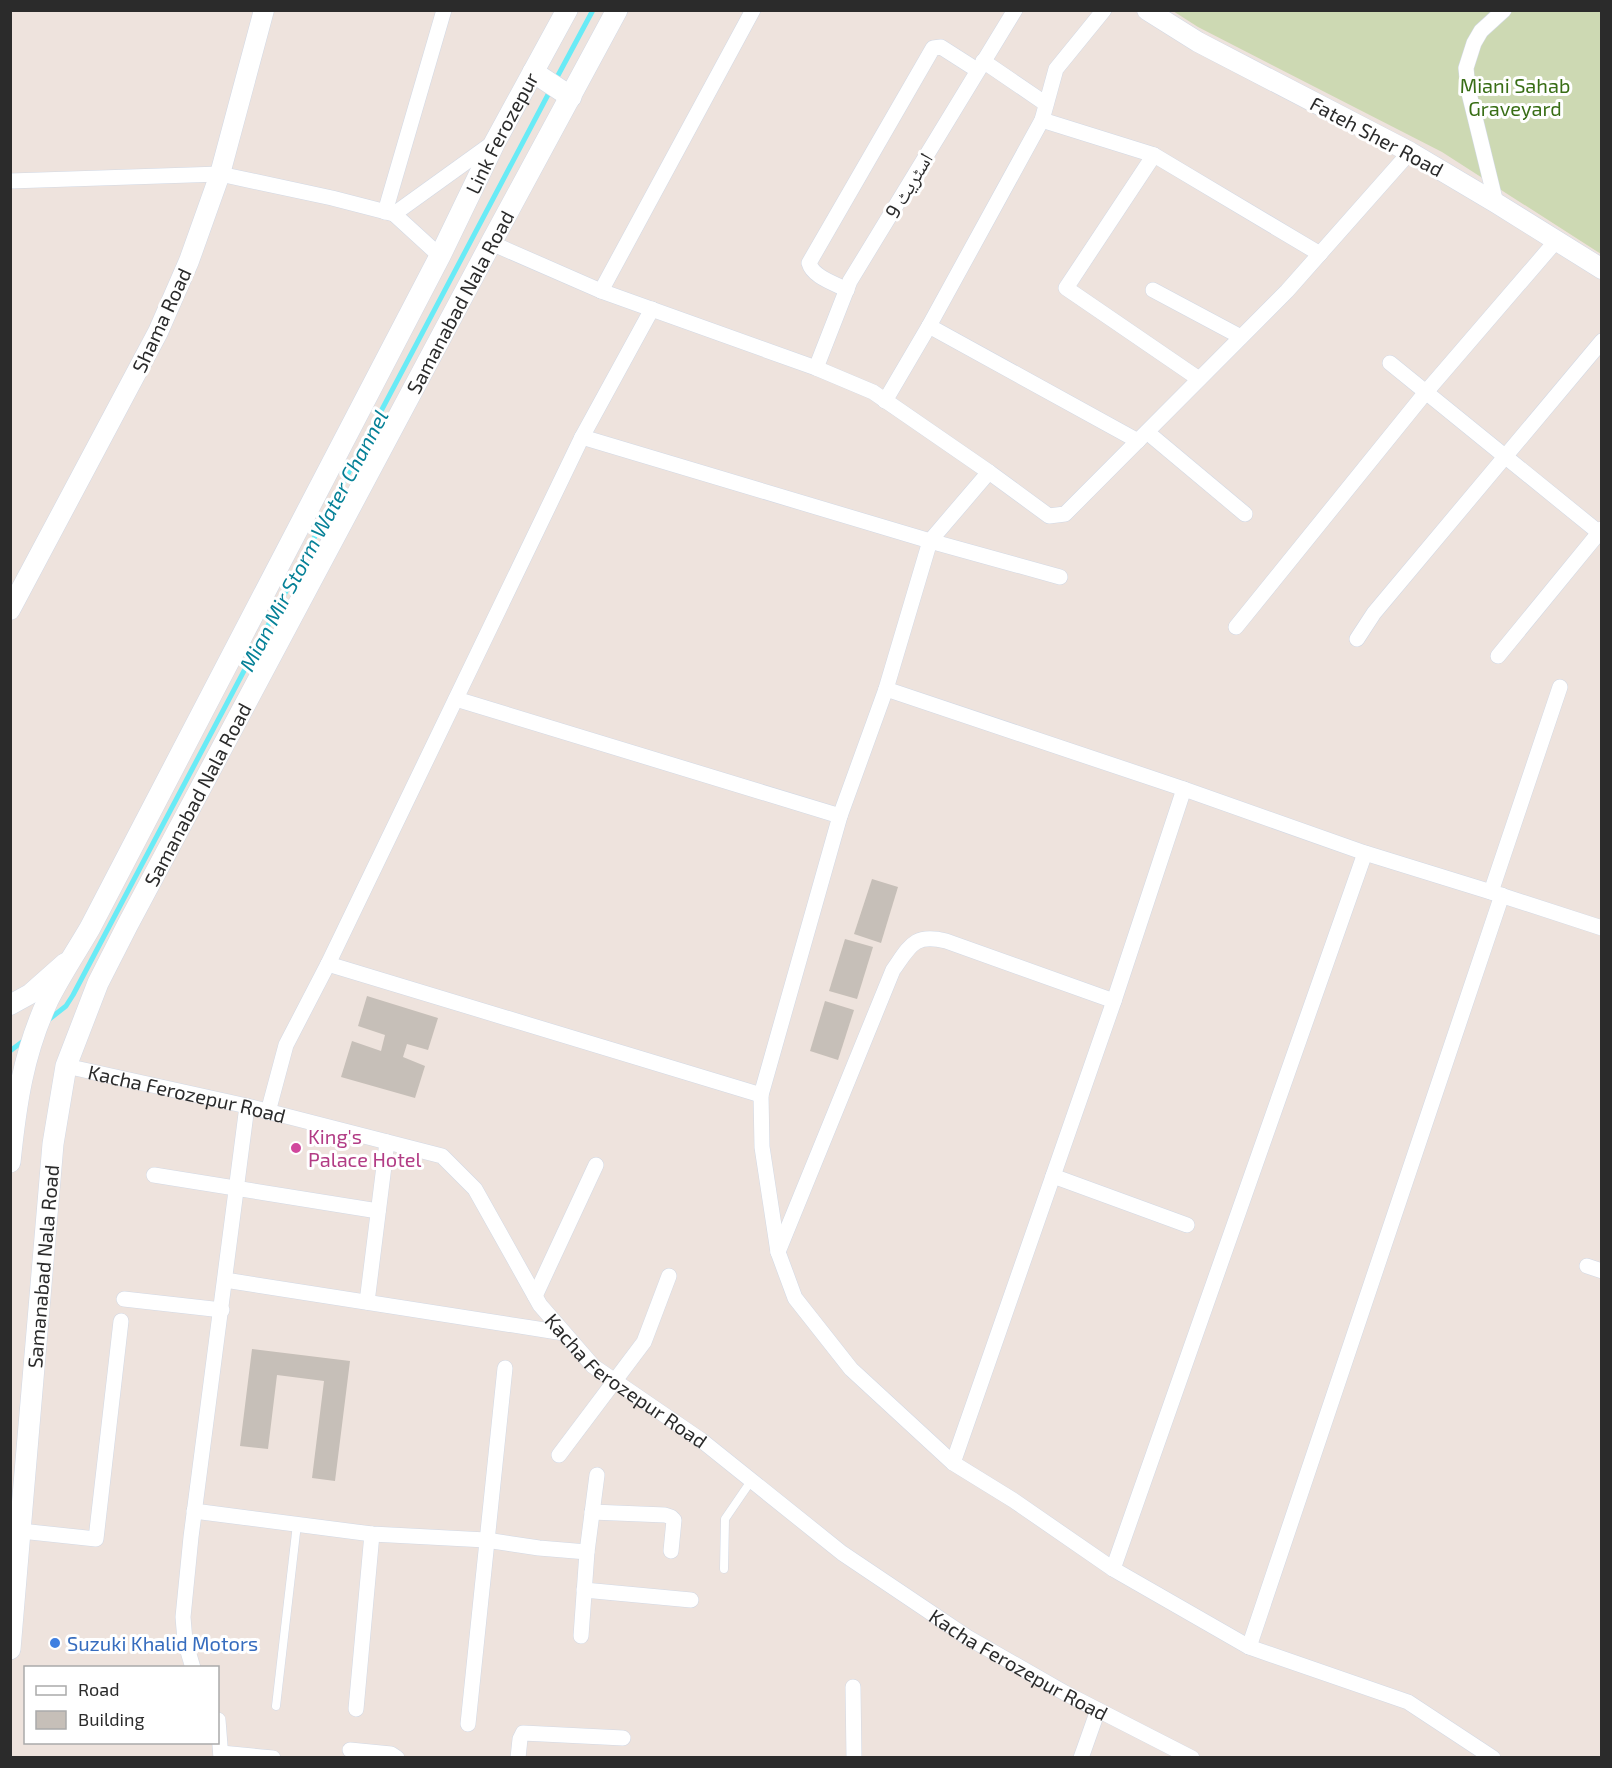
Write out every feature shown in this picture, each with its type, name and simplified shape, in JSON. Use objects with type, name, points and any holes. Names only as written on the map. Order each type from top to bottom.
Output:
[{"type":"main road","name":"Link Ferozepur","points":[[440,256],[495,142],[567,10]]},
{"type":"main road","name":"Samanabad Nala Road","points":[[10,1649],[53,1144],[66,1066],[98,983],[127,926],[617,11]]},
{"type":"main road","points":[[533,72],[571,97]]},
{"type":"main road","points":[[10,1162],[13,1100],[48,1000],[90,928],[440,256]]},
{"type":"street","name":"Shama Road","points":[[10,610],[158,332],[189,261],[220,174],[264,10]]},
{"type":"street","points":[[390,213],[444,10]]},
{"type":"street","points":[[601,291],[753,10]]},
{"type":"street","name":"اسٹریٹ 9","points":[[816,368],[847,290],[1015,10]]},
{"type":"street","points":[[885,401],[929,326],[1042,120],[1056,69],[1104,10]]},
{"type":"street","name":"Fateh Sher Road","points":[[1147,10],[1198,42],[1410,152],[1602,269]]},
{"type":"street","points":[[1496,203],[1468,89],[1466,68],[1474,43],[1481,31],[1504,10]]},
{"type":"street","points":[[847,290],[816,273],[811,269],[809,263],[933,48],[941,46],[980,65],[1046,104]]},
{"type":"street","points":[[1042,120],[1154,155],[1320,254]]},
{"type":"street","points":[[390,213],[495,142]]},
{"type":"street","points":[[491,243],[601,291],[816,368],[873,392],[1049,516],[1065,513],[1200,379],[1287,291],[1410,152]]},
{"type":"street","points":[[1154,155],[1066,288],[1200,379]]},
{"type":"street","points":[[10,181],[220,174],[390,213],[440,256]]},
{"type":"street","points":[[1236,627],[1426,392],[1556,241]]},
{"type":"street","points":[[1153,290],[1241,337]]},
{"type":"street","points":[[268,1112],[286,1045],[328,964],[404,802],[582,437],[652,309]]},
{"type":"street","points":[[929,326],[1142,436],[1245,514]]},
{"type":"street","points":[[1357,639],[1374,613],[1602,341]]},
{"type":"street","points":[[1390,363],[1601,532],[1498,656]]},
{"type":"street","points":[[582,437],[930,541],[1060,577]]},
{"type":"street","points":[[989,472],[930,541],[886,689],[840,816],[761,1095],[762,1147],[778,1252],[795,1298],[851,1369],[953,1463],[1113,1569],[1249,1647],[1408,1702],[1493,1758]]},
{"type":"street","points":[[1249,1647],[1497,894],[1560,687]]},
{"type":"street","points":[[886,689],[1184,789],[1365,853],[1602,928]]},
{"type":"street","points":[[456,699],[840,816]]},
{"type":"street","points":[[953,1463],[1114,1001],[1184,789]]},
{"type":"street","points":[[1113,1569],[1365,853]]},
{"type":"street","points":[[778,1252],[893,970],[913,943],[929,937],[1114,1001]]},
{"type":"street","points":[[13,1005],[30,994],[73,956]]},
{"type":"street","points":[[328,964],[761,1095]]},
{"type":"street","name":"Kacha Ferozepur Road","points":[[66,1066],[247,1106],[442,1156],[475,1188],[535,1296],[593,1366],[701,1440],[842,1553],[967,1636],[1098,1710],[1192,1758]]},
{"type":"street","points":[[192,1666],[185,1641],[183,1617],[194,1511],[247,1106]]},
{"type":"street","points":[[366,1302],[387,1142]]},
{"type":"street","points":[[535,1296],[596,1165]]},
{"type":"street","points":[[154,1174],[378,1211]]},
{"type":"street","points":[[1053,1176],[1187,1226]]},
{"type":"street","points":[[559,1455],[644,1342],[669,1276]]},
{"type":"street","points":[[225,1280],[564,1332]]},
{"type":"street","points":[[124,1299],[222,1310]]},
{"type":"street","points":[[21,1531],[96,1539],[121,1322]]},
{"type":"street","points":[[468,1724],[506,1368]]},
{"type":"street","points":[[581,1636],[587,1552],[597,1475]]},
{"type":"street","points":[[194,1511],[372,1534],[486,1540],[587,1552]]},
{"type":"street","points":[[592,1512],[671,1517],[674,1520],[672,1551]]},
{"type":"street","points":[[356,1709],[372,1534]]},
{"type":"street","points":[[584,1590],[691,1600]]},
{"type":"street","points":[[853,1687],[854,1758]]},
{"type":"street","points":[[1081,1758],[1098,1710]]},
{"type":"street","points":[[219,1732],[221,1755],[273,1758]]},
{"type":"street","points":[[519,1758],[520,1739],[524,1733],[623,1737]]},
{"type":"street","points":[[350,1750],[391,1754],[397,1758]]},
{"type":"lane","points":[[724,1569],[725,1519],[751,1481]]},
{"type":"lane","points":[[276,1706],[297,1524]]},
{"type":"green space","name":"Miani Sahab Graveyard","points":[[1173,11],[1601,11],[1601,254],[1442,152],[1198,27]]},
{"type":"building","points":[[872,879],[898,887],[881,943],[854,934]]},
{"type":"building","points":[[845,939],[873,947],[857,999],[829,991]]},
{"type":"building","points":[[367,996],[438,1018],[428,1050],[407,1044],[403,1057],[425,1066],[415,1098],[341,1077],[352,1041],[381,1051],[385,1035],[358,1026]]},
{"type":"building","points":[[825,1001],[854,1010],[838,1060],[810,1051]]},
{"type":"building","points":[[252,1349],[350,1361],[335,1481],[312,1478],[324,1381],[277,1375],[268,1449],[240,1446]]},
{"type":"waterway","name":"Mian Mir Storm Water Channel","points":[[555,81],[593,10]]},
{"type":"waterway","name":"Mian Mir Storm Water Channel","points":[[47,1021],[66,1006],[73,995],[551,89]]},
{"type":"waterway","name":"Mian Mir Storm Water Channel","points":[[10,1051],[26,1039]]},
{"type":"place","name":"King's Palace Hotel","points":[[296,1148]]},
{"type":"place","name":"Suzuki Khalid Motors","points":[[55,1643]]}]
